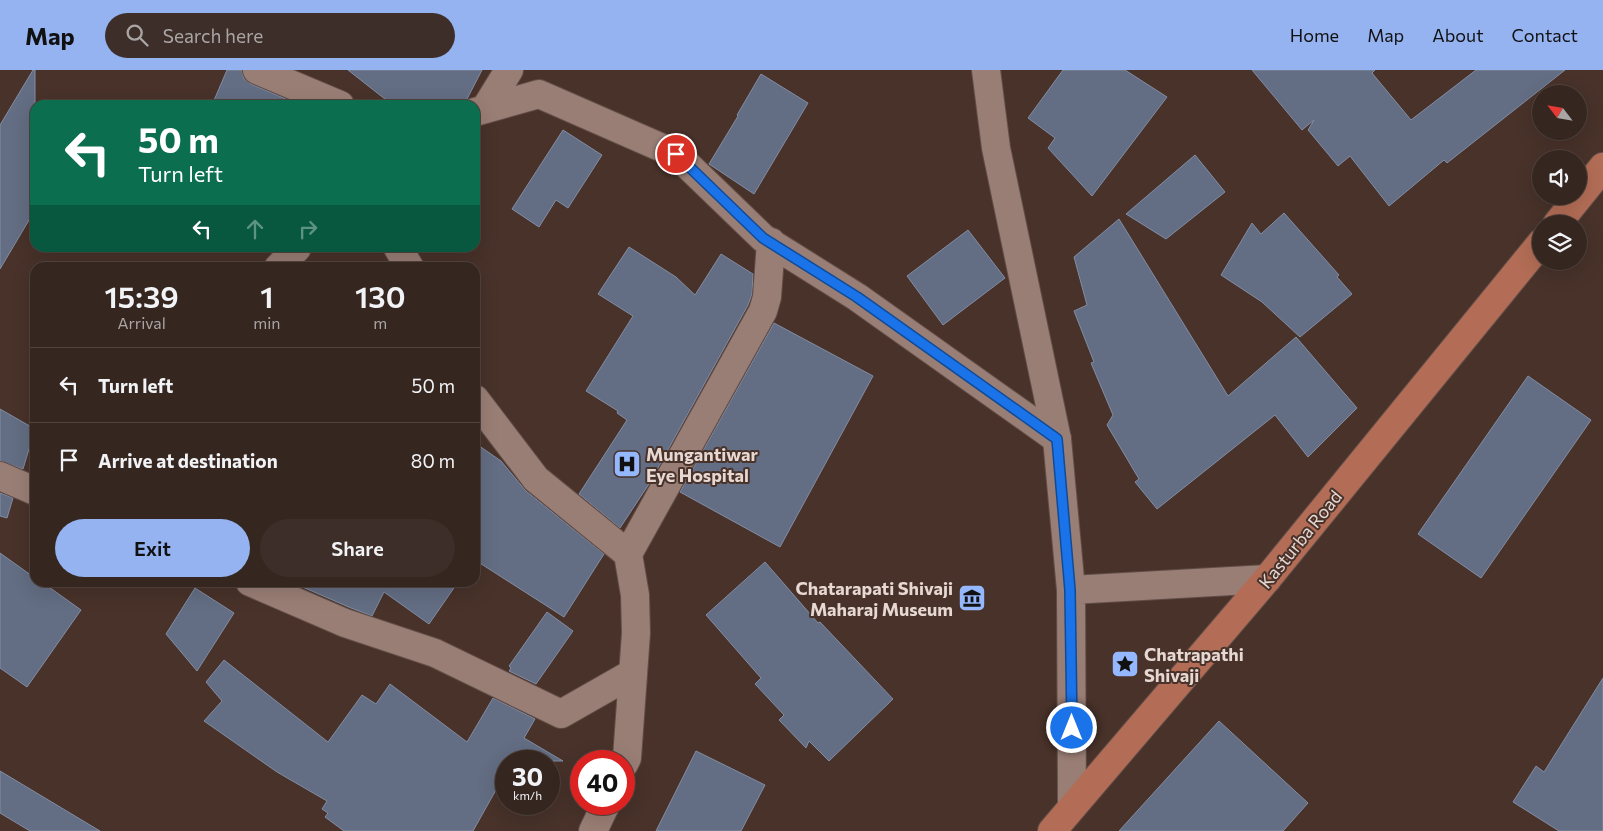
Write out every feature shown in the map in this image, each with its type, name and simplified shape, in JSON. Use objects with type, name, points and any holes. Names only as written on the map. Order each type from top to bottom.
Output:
[{"type":"main road","points":[[1564,215],[1603,167]]},
{"type":"main road","name":"Kasturba Road","points":[[1052,831],[1268,579],[1532,254]]},
{"type":"street","points":[[258,70],[328,100]]},
{"type":"street","points":[[480,111],[509,70]]},
{"type":"street","points":[[986,70],[996,148],[1057,439],[1070,590],[1072,807]]},
{"type":"street","points":[[480,111],[539,94],[676,154],[763,238],[857,297],[1057,439]]},
{"type":"street","points":[[628,750],[636,633],[635,595],[628,554],[763,311],[767,297],[771,242]]},
{"type":"street","points":[[284,262],[293,252]]},
{"type":"street","points":[[480,406],[536,479],[628,554]]},
{"type":"street","points":[[0,476],[30,489]]},
{"type":"street","points":[[1070,590],[1268,579]]},
{"type":"street","points":[[262,587],[345,623],[435,653],[561,714],[633,673]]},
{"type":"street","points":[[593,831],[601,815]]},
{"type":"building","points":[[33,70],[35,70],[35,100],[30,100],[30,218],[0,269],[0,125]]},
{"type":"building","points":[[227,70],[242,70],[244,79],[251,84],[288,100],[214,100]]},
{"type":"building","points":[[348,70],[482,70],[466,100],[386,100]]},
{"type":"building","points":[[1063,70],[1125,70],[1167,97],[1092,196],[1048,148],[1055,138],[1028,118]]},
{"type":"building","points":[[1252,70],[1375,70],[1372,73],[1411,120],[1476,70],[1565,70],[1546,85],[1532,85],[1532,96],[1447,163],[1444,160],[1389,206],[1350,156],[1338,166],[1308,130],[1314,120],[1302,130]]},
{"type":"building","points":[[761,74],[808,103],[754,194],[709,164]]},
{"type":"building","points":[[563,130],[602,155],[568,208],[556,200],[539,227],[512,209]]},
{"type":"building","points":[[1195,155],[1225,192],[1166,239],[1126,214]]},
{"type":"building","points":[[1284,213],[1339,275],[1337,277],[1352,294],[1300,337],[1262,302],[1221,275],[1252,223],[1261,234]]},
{"type":"building","points":[[1119,219],[1228,396],[1296,337],[1357,408],[1308,457],[1275,415],[1157,509],[1135,482],[1139,479],[1107,425],[1113,415],[1091,363],[1094,362],[1074,311],[1087,305],[1074,257]]},
{"type":"building","points":[[968,230],[1005,278],[943,325],[907,276]]},
{"type":"building","points":[[629,247],[676,277],[695,295],[721,254],[753,274],[752,294],[748,305],[649,484],[620,528],[579,494],[627,420],[617,413],[618,411],[586,391],[633,316],[598,294]]},
{"type":"building","points":[[774,323],[873,376],[780,547],[680,492]]},
{"type":"building","points":[[1528,376],[1591,420],[1481,578],[1418,534]]},
{"type":"building","points":[[0,409],[30,426],[30,446],[23,469],[0,461]]},
{"type":"building","points":[[480,446],[501,461],[526,491],[604,554],[564,617],[480,563]]},
{"type":"building","points":[[0,493],[13,498],[7,518],[0,516]]},
{"type":"building","points":[[0,553],[30,574],[30,587],[49,587],[81,610],[27,687],[0,668]]},
{"type":"building","points":[[765,562],[818,623],[820,622],[893,699],[829,761],[809,741],[806,748],[779,720],[784,715],[755,684],[761,678],[706,615]]},
{"type":"building","points":[[303,587],[455,587],[429,624],[384,592],[372,616]]},
{"type":"building","points":[[195,588],[234,613],[197,671],[166,634]]},
{"type":"building","points":[[547,612],[573,631],[536,684],[509,671],[511,668],[509,666]]},
{"type":"building","points":[[224,660],[328,742],[362,695],[376,704],[390,684],[467,742],[493,698],[535,719],[524,738],[544,750],[495,750],[495,792],[473,831],[344,831],[325,817],[328,813],[322,809],[327,801],[277,772],[204,721],[222,701],[206,682]]},
{"type":"building","points":[[1603,678],[1603,831],[1559,831],[1513,802],[1536,766],[1544,772]]},
{"type":"building","points":[[1219,721],[1308,803],[1283,831],[1119,831]]},
{"type":"building","points":[[696,751],[765,785],[741,831],[656,831]]},
{"type":"building","points":[[0,771],[100,831],[30,831],[0,813]]},
{"type":"place","name":"Mungantiwar Eye Hospital","points":[[627,464]]},
{"type":"place","name":"Chatarapati Shivaji Maharaj Museum","points":[[972,598]]},
{"type":"place","name":"Chatrapathi Shivaji","points":[[1125,664]]},
{"type":"route","points":[[676,154],[763,238],[857,297],[1057,439],[1070,590],[1072,728]]}]
